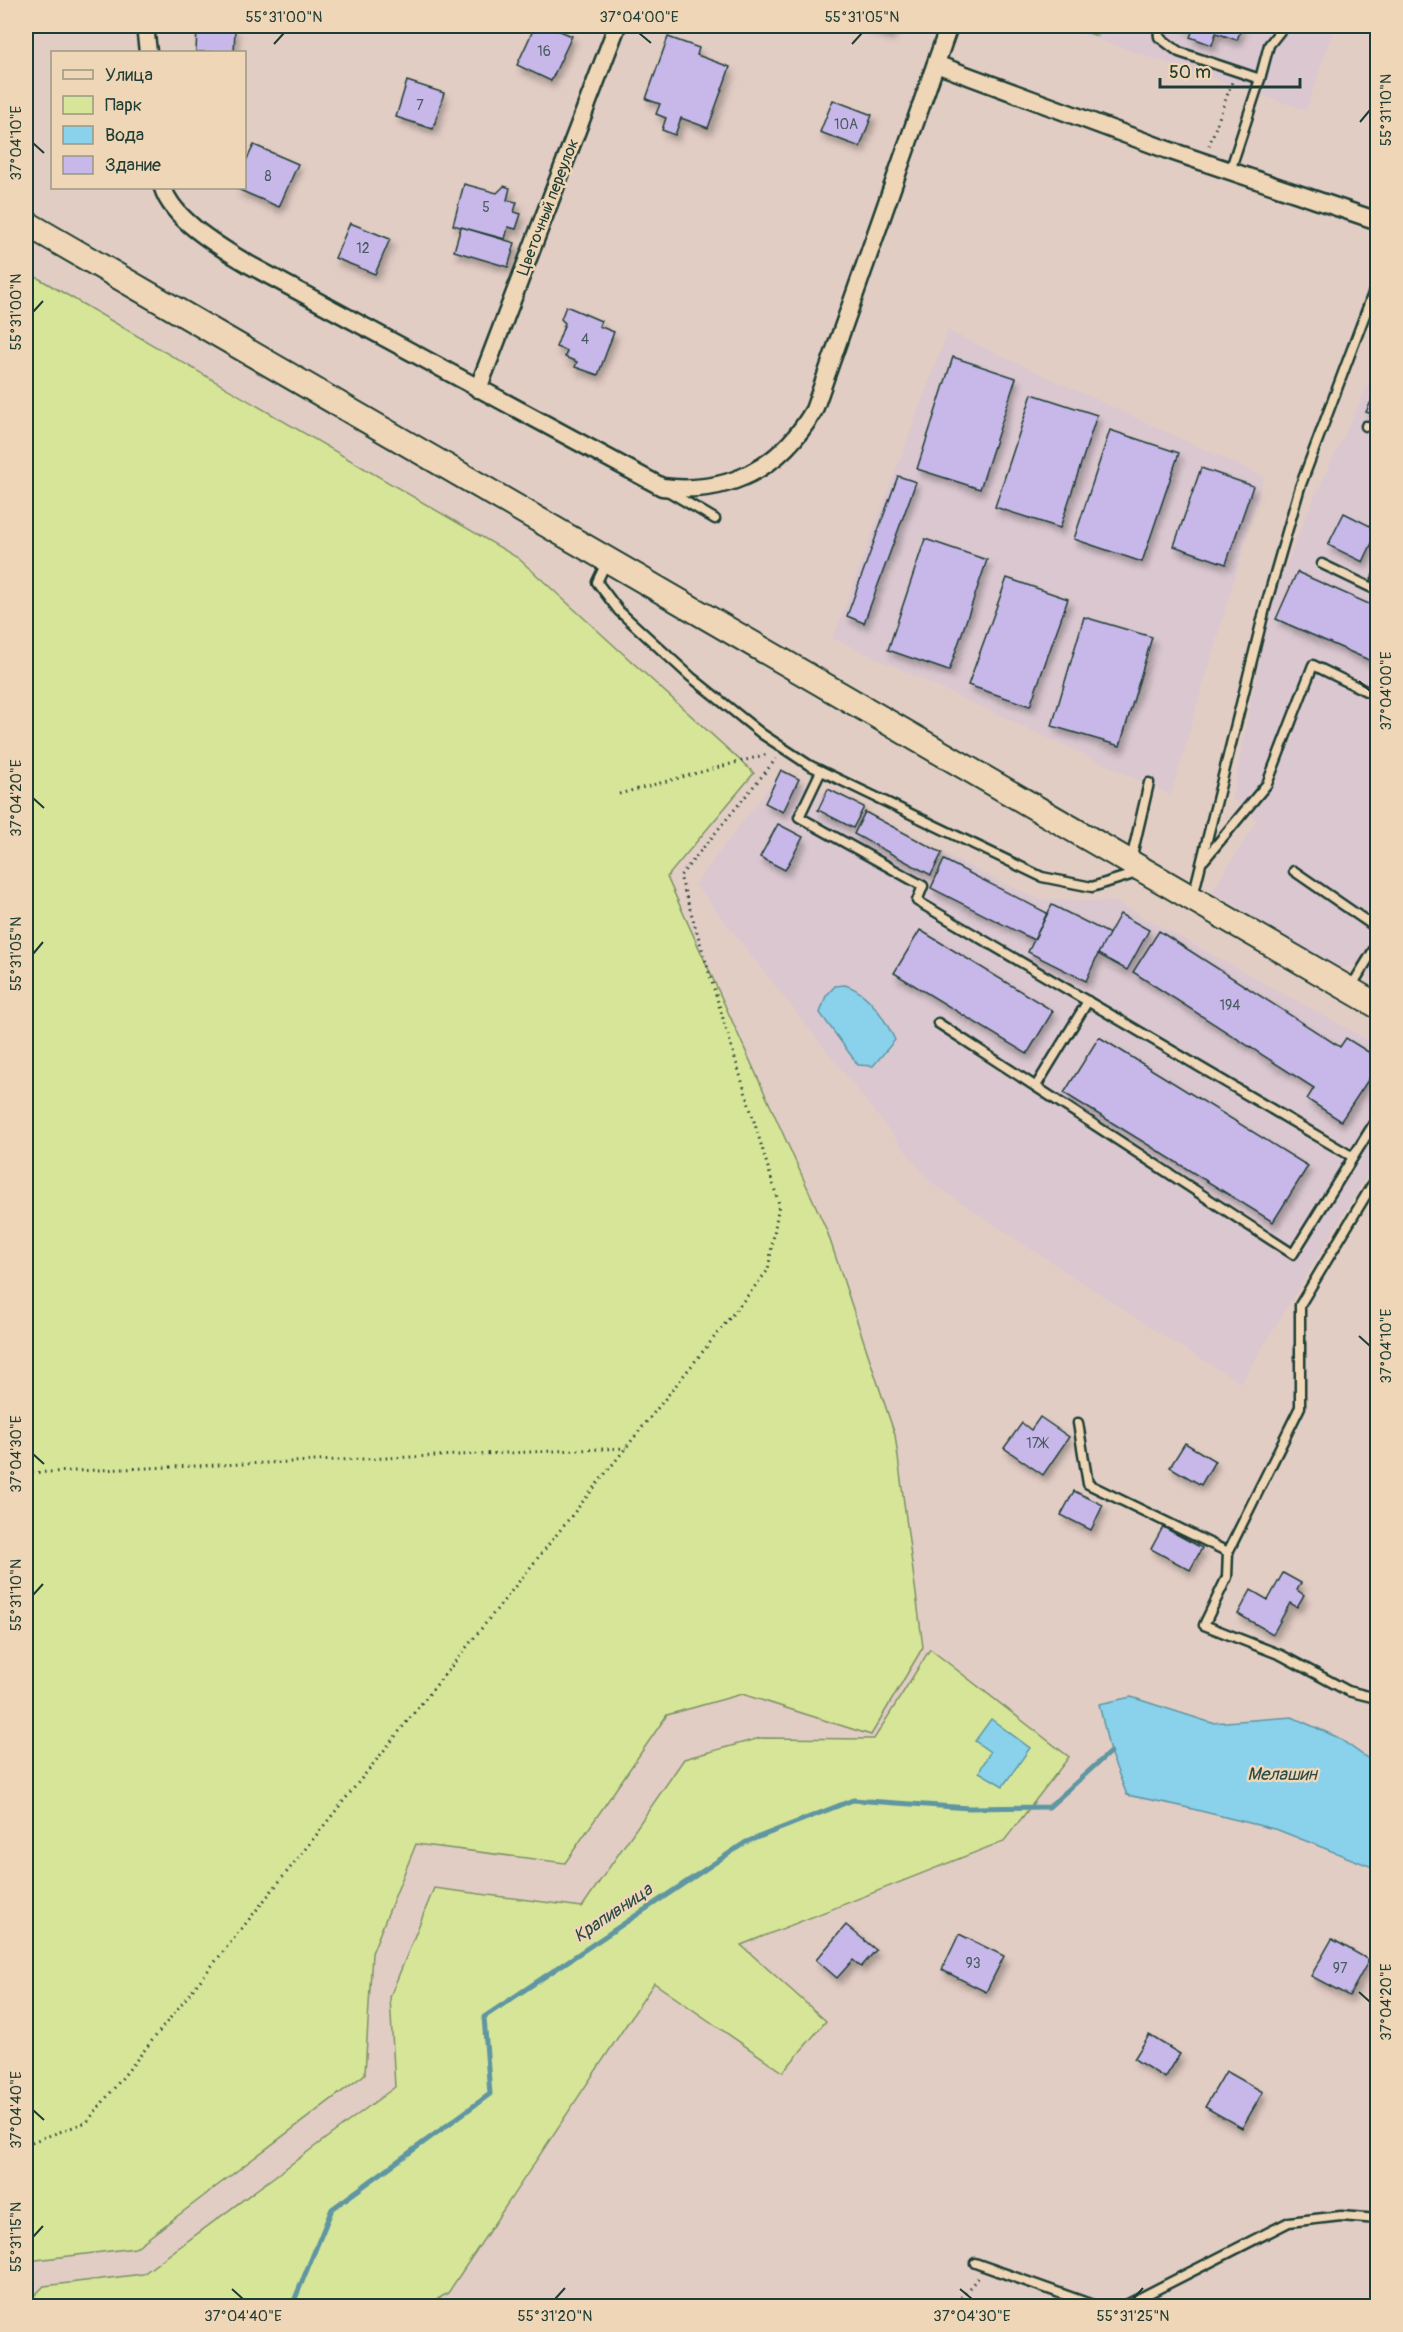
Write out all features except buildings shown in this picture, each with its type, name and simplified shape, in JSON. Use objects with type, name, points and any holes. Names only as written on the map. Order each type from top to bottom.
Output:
[{"type":"street","points":[[145,26],[148,51]]},
{"type":"street","name":"Цветочный переулок","points":[[478,389],[617,26]]},
{"type":"street","points":[[164,189],[182,217],[207,239],[248,264],[662,488],[682,490],[705,488],[752,473],[778,456],[802,430],[814,410],[949,26]]},
{"type":"street","points":[[936,64],[1204,162],[1377,220]]},
{"type":"street","points":[[26,223],[1377,1006]]},
{"type":"lane","points":[[1158,26],[1159,37],[1179,52],[1260,80]]},
{"type":"lane","points":[[1230,171],[1269,45],[1284,26]]},
{"type":"lane","points":[[1192,900],[1265,608],[1300,487],[1377,280]]},
{"type":"lane","points":[[1366,426],[1377,429]]},
{"type":"lane","points":[[662,488],[715,519]]},
{"type":"lane","points":[[607,560],[597,582],[619,611],[691,677],[762,734],[821,771],[1042,877],[1092,887],[1137,867],[1149,783]]},
{"type":"lane","points":[[1322,564],[1376,590],[1377,578]]},
{"type":"lane","points":[[1202,863],[1267,784],[1313,665],[1377,697]]},
{"type":"lane","points":[[821,771],[799,817],[923,886],[917,901],[1353,1157]]},
{"type":"lane","points":[[1294,871],[1377,929]]},
{"type":"lane","points":[[1349,990],[1377,943]]},
{"type":"lane","points":[[1036,1086],[1088,1002]]},
{"type":"lane","points":[[938,1023],[1293,1254],[1377,1117]]},
{"type":"lane","points":[[1372,1697],[1348,1691],[1281,1655],[1204,1625],[1227,1577],[1228,1552],[1300,1407],[1299,1305],[1377,1175]]},
{"type":"lane","points":[[1078,1423],[1088,1484],[1228,1552]]},
{"type":"lane","points":[[1124,2307],[1289,2222],[1341,2216],[1377,2219]]},
{"type":"lane","points":[[975,2263],[1096,2307]]},
{"type":"path","points":[[1204,162],[1235,73]]},
{"type":"path","points":[[620,795],[784,749]]},
{"type":"path","points":[[26,2144],[87,2122],[768,1270],[779,1204],[680,876],[784,749]]},
{"type":"path","points":[[26,1473],[626,1448]]},
{"type":"path","points":[[953,2307],[987,2267]]},
{"type":"shaded area","points":[[1058,26],[1335,26],[1306,110]]},
{"type":"shaded area","points":[[948,331],[1264,477],[1171,795],[833,638]]},
{"type":"shaded area","points":[[1377,366],[1377,994],[1368,973],[1353,965],[1337,969],[1212,892],[1257,820],[1232,798],[1270,606],[1308,511]]},
{"type":"shaded area","points":[[779,774],[865,812],[942,853],[1038,899],[1116,902],[1377,1045],[1377,1159],[1241,1383],[1162,1335],[930,1182],[695,884]]},
{"type":"green space","points":[[1067,26],[1101,26],[1098,36]]},
{"type":"green space","points":[[26,271],[518,558],[754,773],[667,877],[827,1231],[895,1435],[923,1647],[871,1735],[742,1694],[667,1715],[565,1863],[416,1844],[372,1953],[365,2074],[135,2248],[36,2260],[26,2270]]},
{"type":"green space","points":[[930,1649],[1069,1757],[1004,1841],[741,1945],[826,2021],[783,2072],[654,1983],[448,2293],[426,2306],[26,2306],[44,2286],[143,2274],[395,2087],[390,1997],[434,1888],[582,1907],[684,1759],[760,1738],[874,1739]]},
{"type":"water","points":[[845,985],[869,1000],[881,1015],[895,1040],[873,1066],[858,1065],[820,1013],[826,996],[835,986]]},
{"type":"water","name":"Мелашин","points":[[1131,1697],[1212,1723],[1292,1717],[1337,1737],[1377,1765],[1377,1869],[1278,1830],[1127,1795],[1110,1752],[1099,1704]]},
{"type":"water","points":[[991,1719],[1030,1748],[1003,1786],[979,1772],[990,1752],[975,1741]]},
{"type":"waterway","name":"Крапивница","points":[[292,2306],[332,2209],[490,2094],[484,2017],[746,1842],[853,1800],[969,1808],[1049,1807],[1110,1752]]}]
